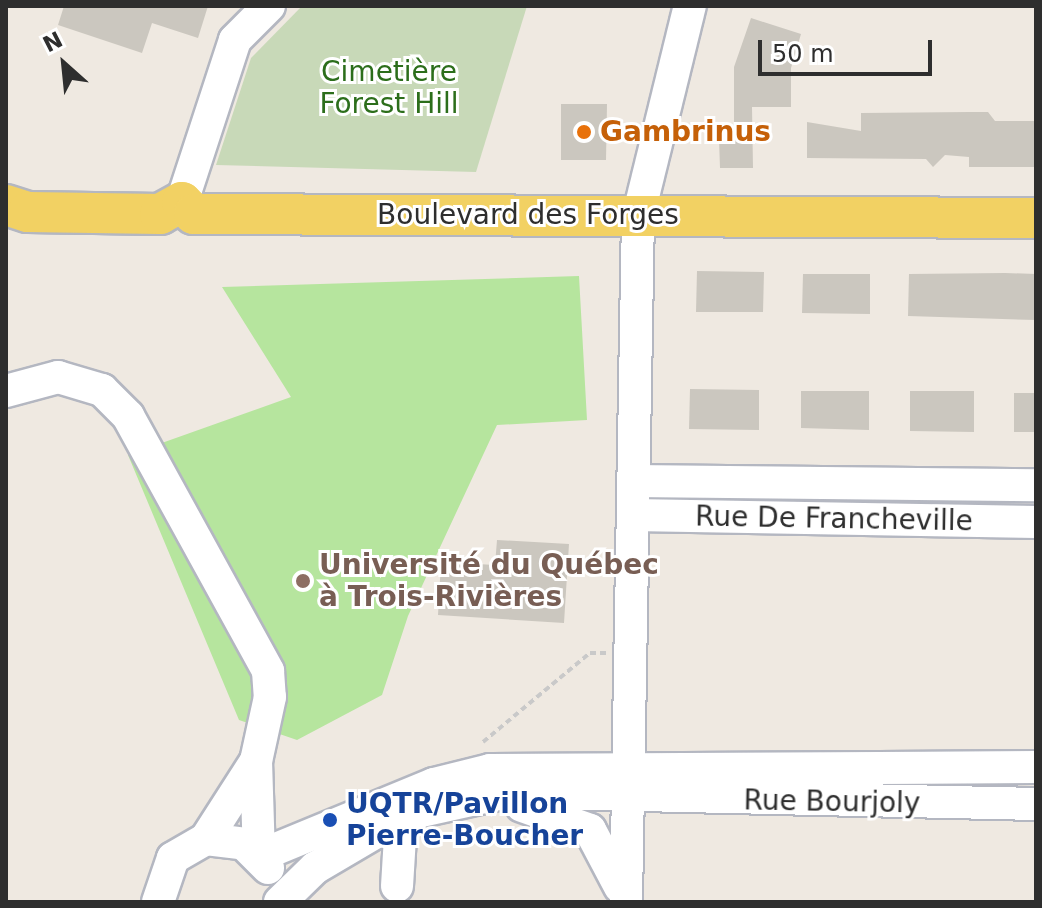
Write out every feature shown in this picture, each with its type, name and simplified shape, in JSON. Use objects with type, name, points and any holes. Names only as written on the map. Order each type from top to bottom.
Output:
[{"type":"main road","name":"Boulevard des Forges","points":[[182,202],[194,214],[1036,218]]},
{"type":"main road","points":[[13,212],[160,214],[182,202]]},
{"type":"street","points":[[182,202],[235,40],[238,6]]},
{"type":"street","points":[[235,40],[269,6]]},
{"type":"street","points":[[625,902],[638,217],[690,6]]},
{"type":"street","points":[[6,391],[58,377],[102,390],[128,416],[268,671],[270,697],[256,761],[259,856],[278,902],[315,868],[463,786]]},
{"type":"street","name":"Rue De Francheville","points":[[633,481],[1036,485]]},
{"type":"street","name":"Rue De Francheville","points":[[633,515],[1036,522]]},
{"type":"street","points":[[158,902],[173,858],[206,839],[256,761]]},
{"type":"street","name":"Rue Bourjoly","points":[[463,786],[628,765],[1036,767]]},
{"type":"street","points":[[259,856],[463,786],[583,825],[607,853],[625,902]]},
{"type":"street","name":"Rue Bourjoly","points":[[463,786],[628,797],[1036,804]]},
{"type":"street","points":[[391,892],[401,820]]},
{"type":"street","points":[[206,839],[244,844],[259,856]]},
{"type":"path","points":[[463,786],[459,759],[590,653],[630,653]]},
{"type":"green space","name":"Cimetière Forest Hill","points":[[302,6],[527,6],[476,172],[216,165],[251,58]]},
{"type":"green space","points":[[579,276],[587,420],[497,425],[408,616],[382,695],[297,740],[239,720],[128,455],[291,397],[222,287]]},
{"type":"building","points":[[64,6],[208,6],[198,38],[152,23],[142,53],[58,25]]},
{"type":"building","points":[[751,18],[801,34],[791,68],[791,107],[752,107],[753,168],[720,168],[719,139],[734,139],[734,67]]},
{"type":"building","name":"Gambrinus","points":[[561,104],[607,104],[606,160],[561,160]]},
{"type":"building","points":[[988,112],[995,121],[1036,121],[1036,167],[969,167],[969,157],[945,155],[933,167],[926,159],[807,158],[807,122],[861,131],[861,113]]},
{"type":"building","points":[[697,271],[764,272],[763,312],[696,312]]},
{"type":"building","points":[[803,274],[870,274],[870,314],[802,313]]},
{"type":"building","points":[[909,274],[1036,274],[1036,320],[908,316]]},
{"type":"building","points":[[690,389],[759,390],[759,430],[689,429]]},
{"type":"building","points":[[801,391],[869,391],[869,430],[801,428]]},
{"type":"building","points":[[910,391],[974,391],[974,432],[910,431]]},
{"type":"building","points":[[1014,393],[1036,393],[1036,432],[1014,432]]},
{"type":"building","points":[[497,540],[569,544],[564,623],[438,615],[441,562],[495,565]]},
{"type":"place","name":"Gambrinus","points":[[584,132]]},
{"type":"place","name":"Université du Québec à Trois-Rivières","points":[[303,581]]},
{"type":"place","name":"UQTR/Pavillon Pierre-Boucher","points":[[330,820]]}]
